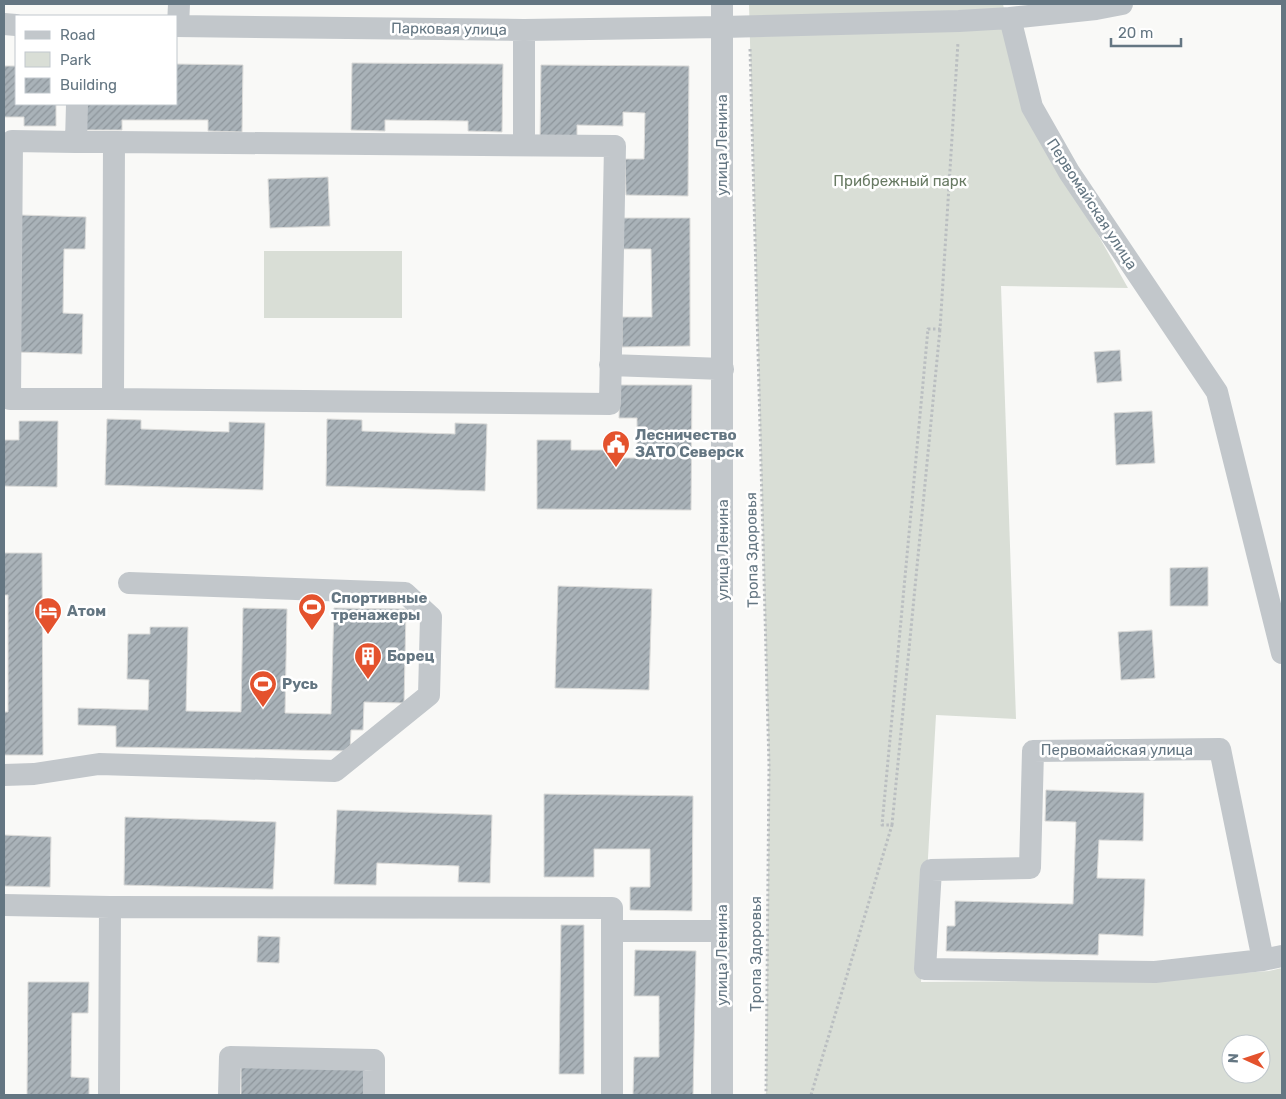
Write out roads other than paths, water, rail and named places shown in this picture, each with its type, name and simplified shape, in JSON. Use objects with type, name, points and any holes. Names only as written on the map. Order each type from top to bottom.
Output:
[{"type":"street","name":"улица Ленина","points":[[722,4],[722,1095]]},
{"type":"street","points":[[722,27],[959,21],[1010,18],[1096,9],[1122,4]]},
{"type":"street","name":"Парковая улица","points":[[178,18],[524,30],[722,27]]},
{"type":"street","name":"Первомайская улица","points":[[1010,18],[1032,107],[1069,172],[1217,392],[1282,653]]},
{"type":"street","points":[[524,30],[524,146]]},
{"type":"street","points":[[76,105],[76,142]]},
{"type":"street","points":[[12,142],[114,142],[614,146],[610,404],[10,398],[12,142]]},
{"type":"street","points":[[113,400],[114,142]]},
{"type":"street","points":[[610,365],[723,369]]},
{"type":"street","points":[[4,775],[34,774],[99,764],[335,770],[430,695],[431,617],[405,593],[129,583]]},
{"type":"street","name":"Первомайская улица","points":[[1033,750],[1220,750],[1273,958],[1155,972],[925,968],[931,870],[1030,868],[1033,750]]},
{"type":"street","points":[[4,905],[110,908],[612,908],[612,1095]]},
{"type":"street","points":[[109,1095],[110,908]]},
{"type":"street","points":[[613,931],[722,931]]},
{"type":"street","points":[[229,1095],[230,1057],[374,1060],[374,1095]]},
{"type":"place","name":"Лесничество ЗАТО Северск","points":[[616,468]]},
{"type":"place","name":"Спортивные тренажеры","points":[[312,631]]},
{"type":"place","name":"Атом","points":[[48,635]]},
{"type":"place","name":"Борец","points":[[368,680]]},
{"type":"place","name":"Русь","points":[[263,708]]},
{"type":"park label","name":"Прибрежный парк","points":[[900,181]]}]
